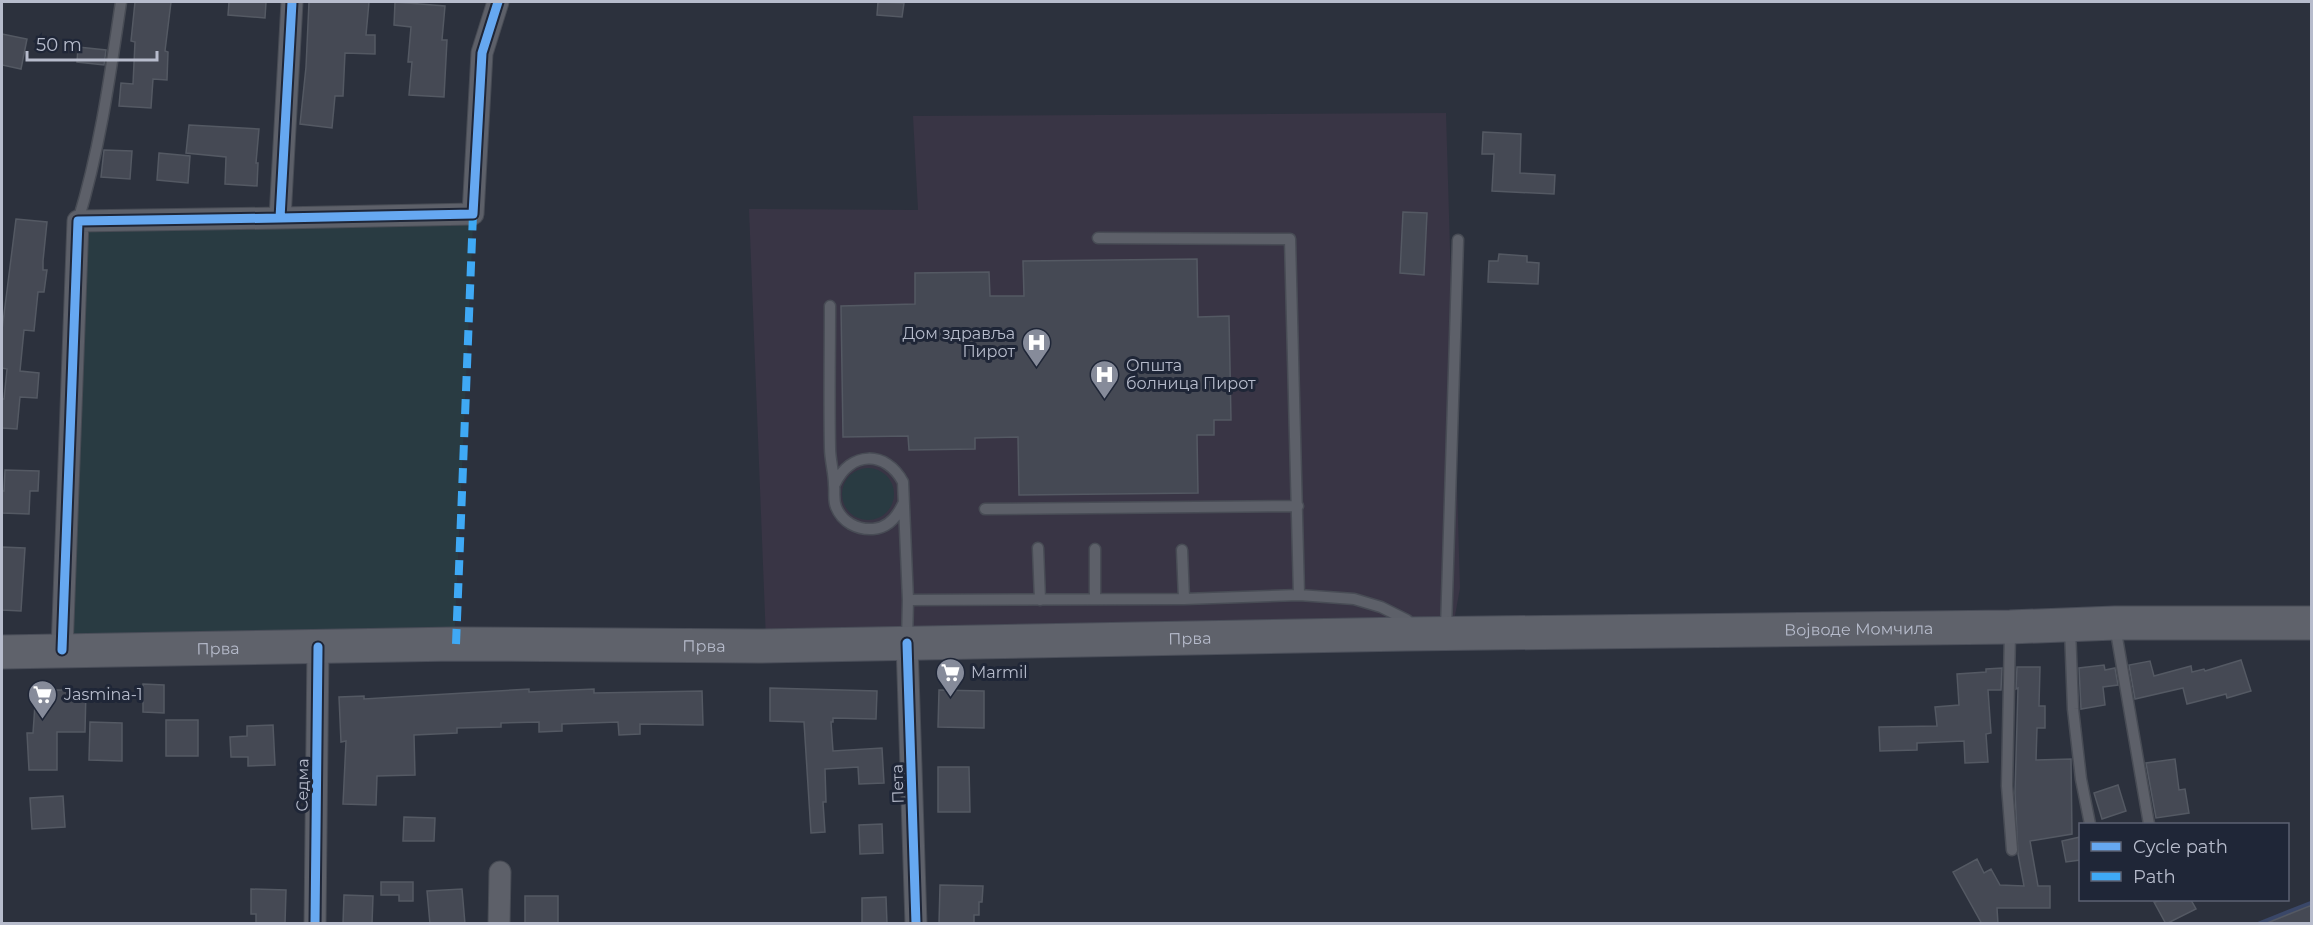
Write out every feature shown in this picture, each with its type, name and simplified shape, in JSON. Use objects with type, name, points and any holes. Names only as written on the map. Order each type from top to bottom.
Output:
[{"type":"main road","name":"Војводе Момчила","points":[[1407,634],[2010,627],[2115,623],[2312,623]]},
{"type":"main road","name":"Прва","points":[[2,651],[456,644],[758,646],[1407,634]]},
{"type":"street","points":[[280,218],[292,2]]},
{"type":"street","points":[[62,650],[78,221],[473,214],[483,53],[498,2]]},
{"type":"street","name":"Пета","points":[[908,643],[916,924]]},
{"type":"street","name":"Седма","points":[[315,924],[318,647]]},
{"type":"street","points":[[499,924],[500,872]]},
{"type":"lane","points":[[78,221],[91,179],[103,120],[121,2]]},
{"type":"lane","points":[[1098,238],[1290,239],[1299,595]]},
{"type":"lane","points":[[1446,634],[1458,240]]},
{"type":"lane","points":[[830,306],[830,449],[836,508],[843,519],[859,528],[877,528],[888,524],[903,504]]},
{"type":"lane","points":[[834,484],[839,474],[857,460],[868,458],[879,460],[897,472],[904,493],[908,643]]},
{"type":"lane","points":[[985,508],[1298,506]]},
{"type":"lane","points":[[1038,548],[1040,600]]},
{"type":"lane","points":[[1095,549],[1095,598]]},
{"type":"lane","points":[[1182,550],[1184,599]]},
{"type":"lane","points":[[908,600],[1184,599],[1299,595],[1354,599],[1381,607],[1407,620],[1407,634]]},
{"type":"lane","points":[[2115,623],[2149,823]]},
{"type":"lane","points":[[2070,626],[2073,709],[2081,779],[2090,823]]},
{"type":"lane","points":[[2010,627],[2007,786],[2012,850]]},
{"type":"shaded area","name":"Општа болница Пирот","points":[[1446,113],[1460,588],[1452,632],[766,641],[749,209],[918,210],[913,116]]},
{"type":"shaded area","points":[[474,204],[454,647],[65,656],[81,220]]},
{"type":"shaded area","points":[[863,468],[873,468],[887,475],[894,494],[887,513],[873,520],[863,520],[853,516],[846,509],[842,499],[842,489],[846,479],[853,472]]},
{"type":"building","points":[[135,2],[171,2],[165,51],[168,52],[167,80],[153,79],[151,108],[119,106],[121,83],[133,84],[135,42],[131,41]]},
{"type":"building","points":[[229,2],[266,2],[265,18],[228,15]]},
{"type":"building","points":[[309,2],[369,2],[366,35],[375,35],[375,54],[345,53],[343,96],[335,96],[332,128],[300,124]]},
{"type":"building","points":[[395,2],[445,6],[442,40],[447,40],[444,97],[409,95],[412,62],[408,62],[411,27],[394,25]]},
{"type":"building","points":[[878,2],[904,3],[902,17],[877,15]]},
{"type":"building","points":[[2,34],[27,39],[21,69],[2,65]]},
{"type":"building","points":[[78,47],[106,50],[104,65],[77,62]]},
{"type":"building","points":[[189,125],[259,129],[256,163],[258,163],[257,186],[225,184],[226,157],[186,153]]},
{"type":"building","points":[[1483,132],[1521,134],[1520,173],[1555,175],[1554,194],[1492,191],[1494,154],[1482,154]]},
{"type":"building","points":[[104,150],[132,151],[130,179],[101,177]]},
{"type":"building","points":[[159,153],[190,156],[188,183],[157,180]]},
{"type":"building","points":[[1403,212],[1427,213],[1424,275],[1400,273]]},
{"type":"building","points":[[16,219],[47,222],[43,261],[43,270],[47,270],[44,292],[38,292],[34,331],[24,330],[20,371],[39,373],[37,398],[20,397],[17,429],[2,428],[2,399],[4,399],[7,369],[2,368],[2,330]]},
{"type":"building","points":[[1499,254],[1527,256],[1527,262],[1539,263],[1538,284],[1488,282],[1489,261],[1498,261]]},
{"type":"building","name":"Дом здравља Пирот","points":[[1197,259],[1198,317],[1229,316],[1231,420],[1214,420],[1214,435],[1197,435],[1198,493],[1019,495],[1018,437],[975,438],[975,449],[909,450],[908,436],[843,437],[841,306],[915,304],[915,273],[989,272],[990,296],[1024,296],[1023,261]]},
{"type":"building","points":[[5,470],[39,471],[38,491],[30,491],[29,514],[2,513]]},
{"type":"building","points":[[2,547],[25,548],[21,611],[2,610]]},
{"type":"building","points":[[2241,660],[2251,691],[2227,698],[2226,694],[2187,704],[2183,688],[2135,699],[2129,665],[2150,661],[2154,676],[2191,666],[2192,672],[2204,669],[2205,671]]},
{"type":"building","points":[[2104,665],[2105,670],[2115,668],[2118,685],[2103,687],[2105,705],[2081,709],[2079,668]]},
{"type":"building","points":[[2017,667],[2040,667],[2039,706],[2045,706],[2045,728],[2037,728],[2036,760],[2071,759],[2072,834],[2030,841],[2038,886],[2050,886],[2050,908],[1997,908],[1998,924],[1982,924],[1953,872],[1977,859],[1984,873],[1991,869],[2000,885],[2024,886],[2018,854],[2015,793]]},
{"type":"building","points":[[2002,668],[2001,690],[1988,690],[1991,733],[1986,734],[1988,762],[1965,763],[1964,741],[1917,743],[1917,750],[1880,751],[1879,727],[1937,726],[1935,707],[1959,705],[1957,674],[1986,672],[1986,669]]},
{"type":"building","points":[[143,684],[164,685],[164,713],[143,712]]},
{"type":"building","points":[[770,688],[877,691],[876,719],[833,718],[831,722],[833,751],[882,748],[884,783],[859,784],[858,767],[825,769],[826,802],[823,802],[825,832],[811,833],[804,722],[770,721]]},
{"type":"building","points":[[529,689],[529,692],[594,689],[594,693],[702,691],[703,725],[640,724],[640,734],[619,735],[618,722],[562,724],[562,731],[539,732],[539,722],[501,723],[501,727],[457,728],[457,733],[414,735],[415,775],[377,776],[376,805],[343,804],[346,741],[341,742],[339,697],[364,696],[364,699]]},
{"type":"building","points":[[36,690],[86,690],[85,732],[57,732],[57,770],[29,770],[27,733],[33,733]]},
{"type":"building","points":[[939,690],[984,691],[984,728],[938,727]]},
{"type":"building","points":[[166,720],[198,720],[198,756],[166,756]]},
{"type":"building","points":[[90,722],[122,723],[122,761],[89,760]]},
{"type":"building","points":[[273,725],[275,765],[248,766],[248,757],[231,757],[230,737],[247,736],[247,726]]},
{"type":"building","points":[[2175,759],[2179,790],[2185,789],[2189,813],[2156,818],[2146,763]]},
{"type":"building","points":[[938,767],[969,767],[970,812],[938,812]]},
{"type":"building","points":[[2118,785],[2126,811],[2102,819],[2094,793]]},
{"type":"building","points":[[63,796],[65,827],[32,829],[30,798]]},
{"type":"building","points":[[404,817],[435,818],[434,841],[403,841]]},
{"type":"building","points":[[882,824],[883,853],[860,854],[859,825]]},
{"type":"building","points":[[2079,837],[2079,860],[2066,862],[2062,841]]},
{"type":"building","points":[[381,882],[413,882],[413,901],[399,901],[399,895],[381,895]]},
{"type":"building","points":[[940,885],[983,886],[979,915],[974,915],[974,924],[939,924]]},
{"type":"building","points":[[251,889],[286,890],[285,924],[256,924],[256,914],[251,914]]},
{"type":"building","points":[[462,889],[465,924],[430,924],[427,891]]},
{"type":"building","points":[[344,895],[373,896],[372,924],[343,924]]},
{"type":"building","points":[[525,896],[558,896],[558,924],[525,924]]},
{"type":"building","points":[[886,897],[887,924],[862,924],[862,898]]},
{"type":"building","points":[[2192,901],[2196,909],[2166,924],[2154,902]]},
{"type":"building","points":[[2312,905],[2312,924],[2267,924],[2267,923]]},
{"type":"waterway","points":[[2259,924],[2312,903]]},
{"type":"marked path","points":[[456,644],[473,214]]},
{"type":"cycle path","points":[[62,650],[78,221],[280,218],[292,2]]},
{"type":"cycle path","points":[[280,218],[473,214],[482,53],[498,2]]},
{"type":"cycle path","points":[[907,643],[916,924]]},
{"type":"cycle path","points":[[315,924],[318,647]]},
{"type":"place","name":"Дом здравља Пирот","points":[[1036,368]]},
{"type":"place","name":"Општа болница Пирот","points":[[1105,400]]},
{"type":"place","name":"Marmil","points":[[950,698]]},
{"type":"place","name":"Jasmina-1","points":[[43,720]]}]
